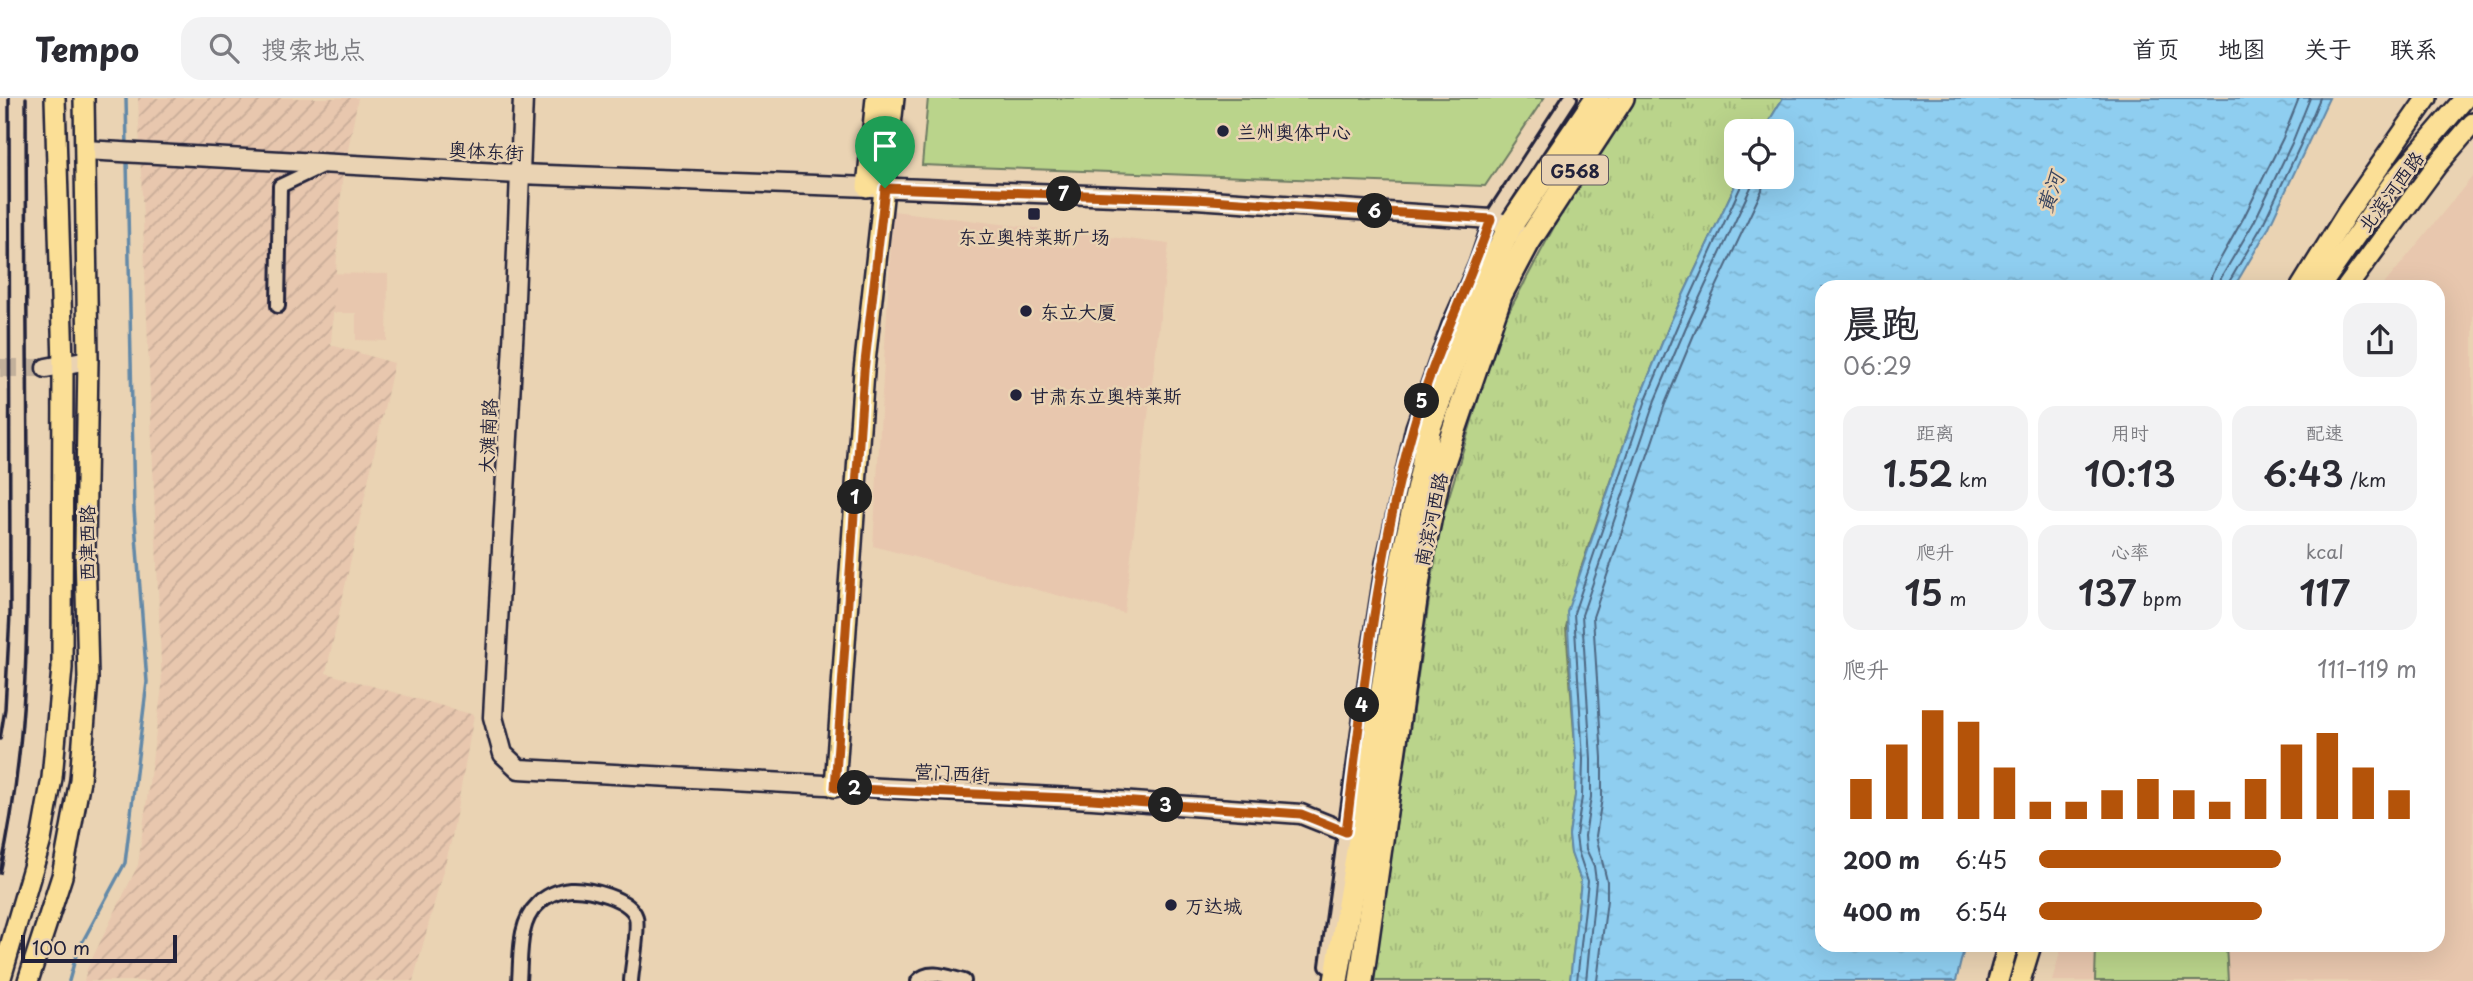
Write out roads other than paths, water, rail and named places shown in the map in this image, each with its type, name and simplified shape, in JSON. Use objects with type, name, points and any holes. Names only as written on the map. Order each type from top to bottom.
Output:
[{"type":"highway","name":"南滨河西路","points":[[1336,981],[1362,834],[1402,563],[1423,468],[1428,430],[1480,291],[1500,223],[1597,98]]},
{"type":"highway","name":"南滨河西路","points":[[1361,981],[1362,834],[1405,681],[1420,565],[1438,477],[1500,295],[1528,242],[1622,98]]},
{"type":"main road","name":"西津西路","points":[[0,981],[41,840],[53,765],[62,668],[55,366],[55,98]]},
{"type":"main road","name":"西津西路","points":[[28,981],[62,876],[80,780],[88,679],[85,548],[88,360],[84,98]]},
{"type":"main road","points":[[835,788],[876,187],[876,98]]},
{"type":"main road","points":[[876,187],[894,98]]},
{"type":"main road","name":"北滨河西路","points":[[2324,280],[2394,181],[2465,98]]},
{"type":"main road","points":[[2323,280],[2354,221],[2434,100]]},
{"type":"main road","points":[[2305,280],[2347,213],[2434,100]]},
{"type":"main road","name":"北滨河西路","points":[[2352,280],[2437,165],[2473,123]]},
{"type":"main road","points":[[2437,165],[2473,131]]},
{"type":"main road","points":[[1998,981],[2006,952]]},
{"type":"main road","points":[[2021,981],[2029,952]]},
{"type":"street","name":"大滩南路","points":[[519,769],[503,754],[493,717],[523,98]]},
{"type":"street","name":"南滨河西路","points":[[1500,223],[1570,98]]},
{"type":"street","name":"奥体东街","points":[[85,150],[519,174],[1196,199],[1500,223]]},
{"type":"street","points":[[278,306],[280,186],[330,162]]},
{"type":"street","points":[[1500,223],[1528,242]]},
{"type":"street","points":[[55,366],[88,360]]},
{"type":"street","name":"营门西街","points":[[519,769],[835,788],[1092,799],[1301,814],[1362,834]]},
{"type":"street","name":"南滨河西路","points":[[1325,981],[1362,834]]},
{"type":"street","points":[[519,981],[526,921],[536,905],[550,894],[568,889],[586,890],[621,901],[632,909],[636,922],[631,981]]},
{"type":"street","points":[[918,981],[932,974],[964,981]]},
{"type":"water","name":"黄河","points":[[1783,98],[2329,98],[2268,229],[2238,280],[1815,280],[1815,952],[1963,952],[1956,981],[1570,981],[1581,881],[1571,853],[1569,835],[1575,796],[1576,759],[1567,612],[1641,395],[1671,321],[1733,189],[1794,189],[1794,119],[1770,119]]},
{"type":"waterway","points":[[126,98],[127,148]]},
{"type":"waterway","points":[[69,981],[77,952],[125,863],[147,682],[134,509],[127,160]]},
{"type":"tunnel","points":[[0,368],[46,368]]},
{"type":"railway","points":[[0,739],[5,709],[10,614],[9,98]]},
{"type":"railway","points":[[0,873],[17,773],[27,621],[26,98]]},
{"type":"place","name":"兰州奥体中心","points":[[1223,131]]},
{"type":"place","name":"东立奥特莱斯广场","points":[[1034,214]]},
{"type":"place","name":"东立大厦","points":[[1026,311]]},
{"type":"place","name":"甘肃东立奥特莱斯","points":[[1016,395]]},
{"type":"place","name":"万达城","points":[[1171,905]]}]
